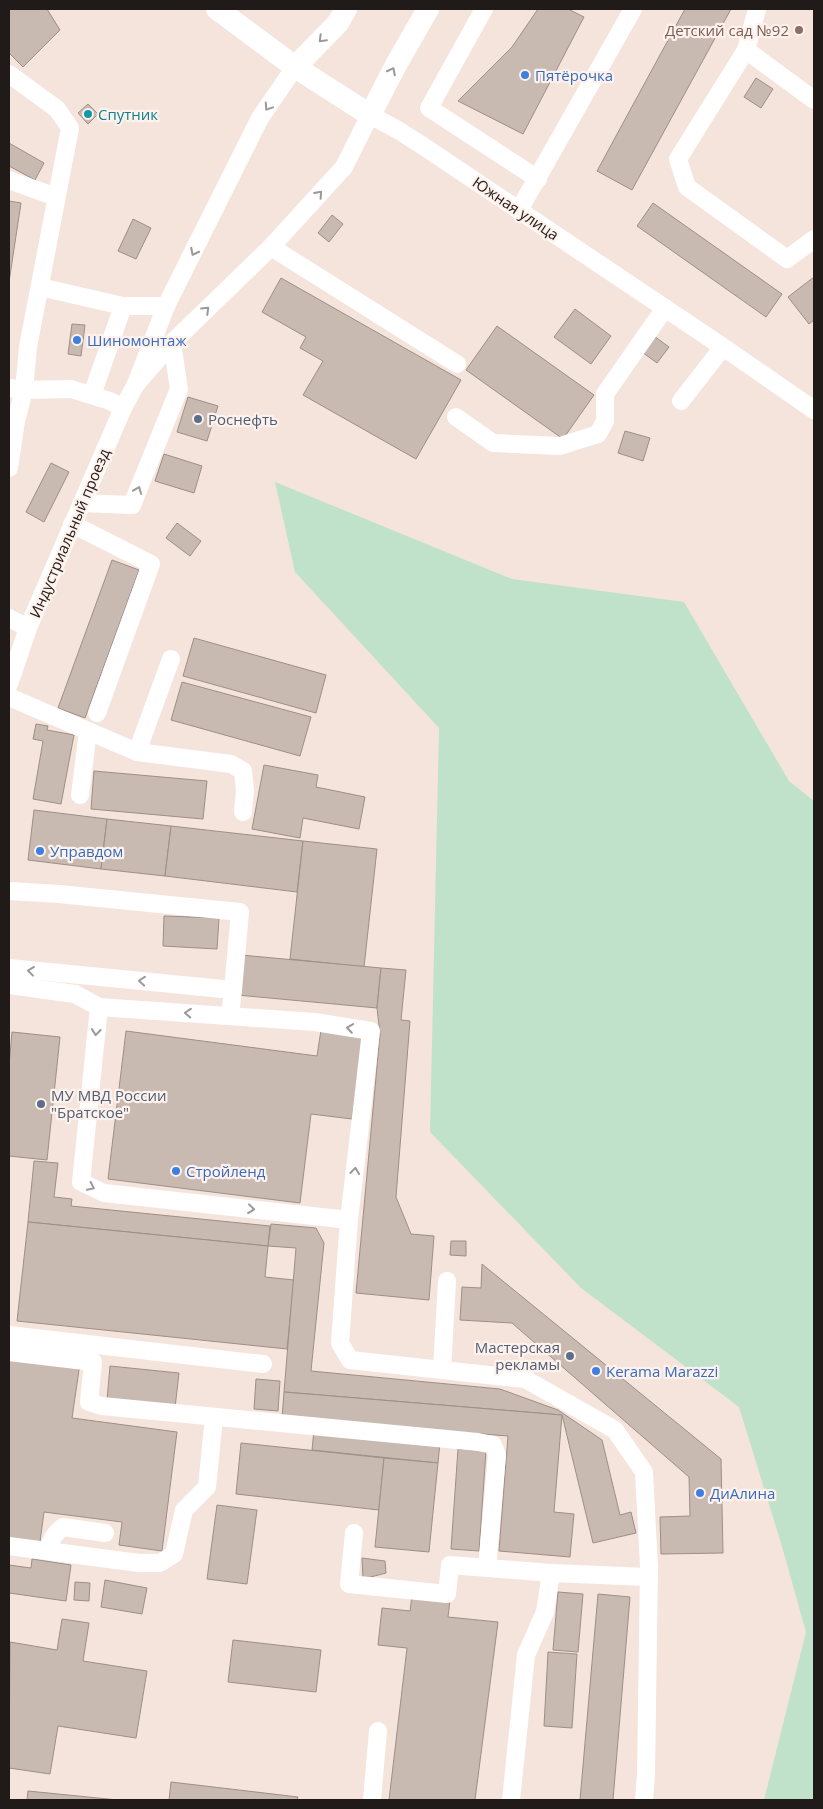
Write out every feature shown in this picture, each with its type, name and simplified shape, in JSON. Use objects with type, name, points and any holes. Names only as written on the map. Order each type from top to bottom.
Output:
[{"type":"main road","name":"Южная улица","points":[[217,9],[295,66],[370,115]]},
{"type":"main road","points":[[295,66],[338,23],[346,9]]},
{"type":"main road","points":[[370,115],[396,63],[428,9]]},
{"type":"street","points":[[484,9],[429,108],[538,179]]},
{"type":"street","points":[[520,210],[633,9]]},
{"type":"street","points":[[757,9],[746,50],[678,159],[687,187],[787,260],[814,239]]},
{"type":"street","points":[[746,50],[814,100]]},
{"type":"street","points":[[136,384],[166,306],[260,118],[295,66]]},
{"type":"street","points":[[9,74],[57,109],[70,128],[28,348],[16,389],[16,421],[9,468]]},
{"type":"street","points":[[136,384],[172,343],[271,247],[344,167],[370,115]]},
{"type":"street","name":"Южная улица","points":[[370,115],[398,130],[520,210],[723,346],[814,410]]},
{"type":"street","points":[[9,180],[56,197]]},
{"type":"street","points":[[271,247],[457,364]]},
{"type":"street","points":[[40,287],[123,306],[166,306]]},
{"type":"street","points":[[92,395],[123,306]]},
{"type":"street","points":[[456,417],[494,443],[560,446],[598,434],[604,420],[604,394],[665,308]]},
{"type":"street","points":[[81,503],[132,504],[178,389],[172,343]]},
{"type":"street","points":[[681,402],[723,346]]},
{"type":"street","name":"Индустриальный проезд","points":[[9,684],[28,628],[72,524],[123,408],[136,384]]},
{"type":"street","points":[[16,389],[72,389],[110,401],[123,408]]},
{"type":"street","points":[[72,524],[152,564],[97,713]]},
{"type":"street","points":[[9,618],[28,628]]},
{"type":"street","points":[[137,752],[171,659]]},
{"type":"street","points":[[9,697],[137,752],[231,764],[243,771],[245,790],[243,812]]},
{"type":"street","points":[[80,795],[88,730]]},
{"type":"street","points":[[9,891],[60,894],[240,912],[230,1016]]},
{"type":"street","points":[[9,968],[233,990]]},
{"type":"street","points":[[54,973],[75,994],[98,1007],[315,1022],[371,1031],[350,1220],[340,1343],[350,1360],[525,1379],[615,1430],[644,1472],[648,1577],[646,1774],[644,1800]]},
{"type":"street","points":[[9,985],[75,994]]},
{"type":"street","points":[[98,1007],[80,1182],[104,1193],[350,1220]]},
{"type":"street","points":[[442,1370],[447,1281]]},
{"type":"street","points":[[9,1335],[263,1364]]},
{"type":"street","points":[[9,1352],[93,1362],[89,1402],[102,1406],[493,1445],[497,1456],[487,1568]]},
{"type":"street","points":[[9,1546],[139,1563],[160,1563],[174,1554],[184,1510],[207,1487],[214,1417]]},
{"type":"street","points":[[48,1551],[50,1541],[55,1533],[64,1527],[106,1532]]},
{"type":"street","points":[[354,1534],[350,1584],[447,1594],[450,1565],[551,1574],[648,1577]]},
{"type":"street","points":[[511,1800],[526,1655],[545,1612],[551,1574]]},
{"type":"street","points":[[372,1800],[378,1731]]},
{"type":"green space","points":[[275,482],[512,579],[684,602],[789,781],[814,801],[814,1800],[764,1800],[806,1632],[739,1407],[581,1288],[430,1132],[439,728],[295,572]]},
{"type":"building","points":[[9,9],[47,9],[60,30],[23,67],[9,53]]},
{"type":"building","points":[[538,9],[568,9],[584,17],[523,134],[458,101],[512,47]]},
{"type":"building","points":[[685,9],[731,9],[632,190],[597,171]]},
{"type":"building","points":[[756,78],[773,89],[761,108],[744,97]]},
{"type":"building","name":"Спутник","points":[[88,104],[98,114],[88,124],[78,113]]},
{"type":"building","points":[[9,143],[44,163],[35,180],[9,166]]},
{"type":"building","points":[[9,201],[21,203],[9,282]]},
{"type":"building","points":[[653,203],[782,294],[766,317],[637,226]]},
{"type":"building","points":[[332,215],[343,224],[329,242],[318,233]]},
{"type":"building","points":[[133,219],[151,228],[136,259],[118,251]]},
{"type":"building","points":[[814,277],[814,320],[809,324],[788,297]]},
{"type":"building","points":[[281,278],[461,380],[416,459],[303,395],[323,361],[300,348],[306,337],[262,312]]},
{"type":"building","points":[[575,309],[611,336],[591,364],[554,337]]},
{"type":"building","name":"Шиномонтаж","points":[[72,324],[85,325],[81,356],[68,354]]},
{"type":"building","points":[[497,326],[594,395],[563,439],[466,370]]},
{"type":"building","points":[[654,336],[669,347],[657,363],[642,352]]},
{"type":"building","name":"Роснефть","points":[[188,397],[218,406],[207,441],[177,432]]},
{"type":"building","points":[[625,431],[650,438],[643,461],[618,453]]},
{"type":"building","points":[[164,454],[202,466],[194,493],[155,481]]},
{"type":"building","points":[[51,463],[69,472],[44,522],[26,512]]},
{"type":"building","points":[[177,523],[201,541],[190,556],[166,538]]},
{"type":"building","points":[[112,560],[139,570],[85,718],[58,708]]},
{"type":"building","points":[[194,638],[326,675],[316,713],[183,676]]},
{"type":"building","points":[[182,682],[311,717],[300,756],[171,720]]},
{"type":"building","points":[[36,724],[48,726],[47,730],[74,735],[61,804],[33,799],[43,741],[33,739]]},
{"type":"building","points":[[264,765],[318,775],[316,787],[365,797],[359,829],[303,818],[300,838],[252,829]]},
{"type":"building","points":[[94,771],[207,781],[203,819],[91,809]]},
{"type":"building","points":[[34,810],[107,819],[101,869],[28,860]]},
{"type":"building","points":[[107,819],[171,826],[165,876],[101,869]]},
{"type":"building","points":[[171,826],[303,841],[297,892],[165,876]]},
{"type":"building","points":[[303,841],[377,849],[364,967],[290,959]]},
{"type":"building","points":[[164,916],[219,918],[217,949],[163,946]]},
{"type":"building","points":[[241,955],[381,968],[377,1008],[237,995]]},
{"type":"building","points":[[381,968],[406,970],[401,1020],[410,1021],[396,1197],[411,1234],[434,1236],[429,1300],[356,1293],[380,1034],[377,1008]]},
{"type":"building","points":[[321,1030],[363,1035],[352,1119],[311,1114],[300,1203],[108,1179],[126,1031],[317,1056]]},
{"type":"building","points":[[12,1032],[60,1037],[47,1160],[9,1156],[9,1065]]},
{"type":"building","points":[[34,1161],[58,1163],[54,1197],[72,1199],[71,1206],[270,1226],[268,1246],[28,1222]]},
{"type":"building","points":[[28,1222],[268,1246],[265,1277],[294,1280],[287,1349],[17,1321]]},
{"type":"building","points":[[271,1224],[316,1228],[324,1243],[311,1371],[500,1389],[558,1410],[602,1440],[620,1515],[631,1512],[636,1533],[593,1543],[562,1415],[284,1392],[296,1248],[268,1246]]},
{"type":"building","points":[[451,1241],[466,1241],[466,1256],[450,1255]]},
{"type":"building","points":[[482,1264],[721,1459],[723,1553],[661,1554],[660,1517],[690,1516],[689,1477],[512,1323],[460,1320],[462,1287],[481,1288]]},
{"type":"building","points":[[9,1354],[80,1363],[72,1418],[177,1432],[162,1551],[119,1545],[122,1522],[44,1512],[40,1542],[9,1538]]},
{"type":"building","points":[[110,1366],[179,1373],[175,1408],[107,1400]]},
{"type":"building","points":[[256,1379],[280,1381],[278,1411],[254,1409]]},
{"type":"building","points":[[284,1392],[562,1415],[554,1512],[574,1514],[570,1557],[499,1551],[508,1436],[282,1418]]},
{"type":"building","points":[[314,1430],[440,1442],[438,1463],[312,1450]]},
{"type":"building","points":[[241,1443],[384,1458],[379,1510],[236,1494]]},
{"type":"building","points":[[458,1449],[486,1451],[479,1551],[451,1549]]},
{"type":"building","points":[[384,1458],[438,1463],[429,1552],[375,1547]]},
{"type":"building","points":[[217,1505],[257,1510],[247,1584],[207,1579]]},
{"type":"building","points":[[362,1558],[385,1561],[386,1573],[363,1579]]},
{"type":"building","points":[[32,1559],[71,1565],[66,1601],[9,1593],[9,1565],[31,1568]]},
{"type":"building","points":[[105,1580],[147,1588],[142,1614],[101,1607]]},
{"type":"building","points":[[75,1582],[90,1583],[89,1601],[74,1600]]},
{"type":"building","points":[[558,1592],[583,1594],[578,1652],[553,1650]]},
{"type":"building","points":[[598,1594],[630,1597],[613,1800],[580,1800]]},
{"type":"building","points":[[412,1595],[450,1600],[448,1617],[498,1622],[475,1800],[389,1800],[407,1648],[378,1645],[382,1608],[410,1611]]},
{"type":"building","points":[[62,1619],[89,1623],[83,1661],[147,1671],[136,1738],[58,1726],[50,1774],[9,1768],[10,1642],[57,1650]]},
{"type":"building","points":[[233,1640],[321,1650],[316,1692],[228,1682]]},
{"type":"building","points":[[548,1652],[577,1654],[572,1728],[544,1726]]},
{"type":"building","points":[[171,1782],[298,1797],[297,1800],[169,1800]]},
{"type":"building","points":[[28,1791],[118,1800],[27,1800]]},
{"type":"place","name":"Детский сад №92","points":[[799,30]]},
{"type":"place","name":"Пятёрочка","points":[[525,75]]},
{"type":"place","name":"Спутник","points":[[88,114]]},
{"type":"place","name":"Шиномонтаж","points":[[77,340]]},
{"type":"place","name":"Роснефть","points":[[198,419]]},
{"type":"place","name":"Управдом","points":[[40,851]]},
{"type":"place","name":"МУ МВД России \"Братское\"","points":[[41,1104]]},
{"type":"place","name":"Стройленд","points":[[176,1171]]},
{"type":"place","name":"Мастерская рекламы","points":[[570,1356]]},
{"type":"place","name":"Kerama Marazzi","points":[[596,1371]]},
{"type":"place","name":"ДиАлина","points":[[700,1493]]}]
